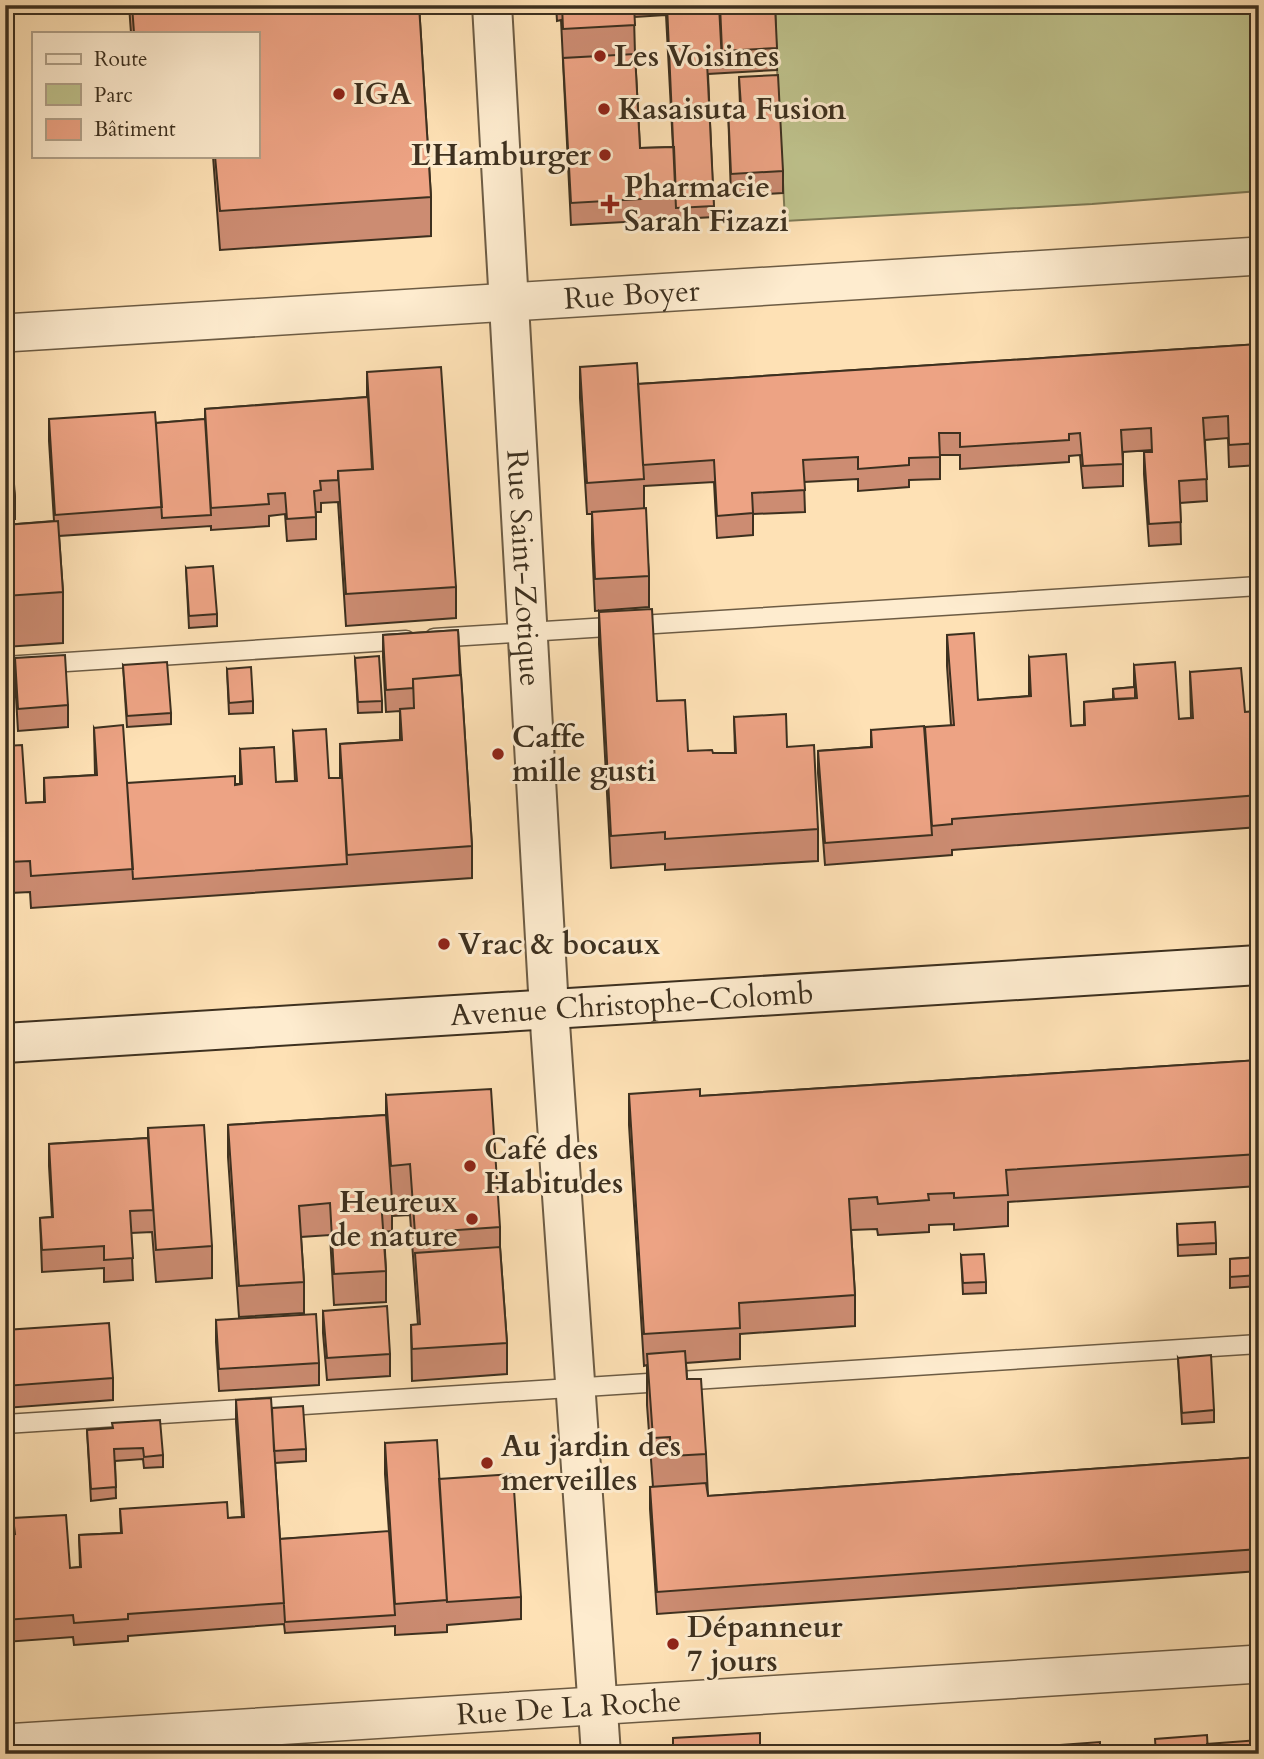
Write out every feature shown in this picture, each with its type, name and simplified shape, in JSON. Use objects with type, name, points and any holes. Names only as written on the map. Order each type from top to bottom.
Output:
[{"type":"street","name":"Rue Saint-Zotique","points":[[492,5],[549,1009],[601,1754]]},
{"type":"street","name":"Rue Boyer","points":[[5,333],[1259,256]]},
{"type":"street","name":"Avenue Christophe-Colomb","points":[[5,1043],[1259,965]]},
{"type":"street","name":"Rue De La Roche","points":[[5,1743],[1259,1664]]},
{"type":"lane","points":[[5,666],[1259,586]]},
{"type":"lane","points":[[5,1424],[1259,1344]]},
{"type":"green space","points":[[744,5],[1254,5],[1259,76],[1259,191],[1092,204],[785,221],[774,9]]},
{"type":"building","name":"IGA","points":[[132,5],[419,5],[431,197],[220,211],[215,158],[259,158],[259,32],[134,32]]},
{"type":"building","points":[[562,5],[634,5],[635,25],[563,29]]},
{"type":"building","points":[[667,5],[719,5],[722,62],[707,62],[714,206],[676,208]]},
{"type":"building","points":[[720,5],[775,5],[777,48],[722,51]]},
{"type":"building","points":[[1256,5],[1259,5],[1259,45]]},
{"type":"building","points":[[635,54],[640,148],[674,147],[676,197],[571,203],[563,58]]},
{"type":"building","points":[[778,75],[783,171],[731,174],[728,107],[741,106],[739,77]]},
{"type":"building","points":[[1259,344],[1259,443],[1229,445],[1228,416],[1203,418],[1207,479],[1179,481],[1181,522],[1149,524],[1144,452],[1152,452],[1151,428],[1121,430],[1123,464],[1083,466],[1080,433],[1069,434],[1069,440],[960,447],[960,433],[939,433],[940,457],[909,458],[909,465],[858,469],[858,457],[803,460],[805,490],[752,493],[753,513],[717,516],[714,460],[643,465],[638,384]]},
{"type":"building","points":[[637,363],[644,479],[587,483],[580,367]]},
{"type":"building","points":[[441,367],[456,587],[346,594],[338,471],[373,469],[367,372]]},
{"type":"building","points":[[368,397],[372,469],[338,471],[338,480],[320,481],[321,490],[314,491],[316,517],[287,519],[285,493],[268,494],[269,504],[211,508],[205,409]]},
{"type":"building","points":[[155,412],[162,507],[55,515],[49,419]]},
{"type":"building","points":[[9,418],[15,497],[5,498],[5,419]]},
{"type":"building","points":[[205,419],[211,515],[162,518],[156,423]]},
{"type":"building","points":[[646,508],[649,576],[595,579],[592,512]]},
{"type":"building","points":[[58,521],[63,592],[5,596],[5,525]]},
{"type":"building","points":[[213,566],[217,614],[189,616],[186,568]]},
{"type":"building","points":[[652,609],[657,701],[685,700],[688,751],[736,753],[734,717],[786,714],[787,747],[814,745],[818,829],[665,839],[665,832],[611,836],[599,612]]},
{"type":"building","points":[[458,630],[460,675],[413,679],[413,688],[386,690],[383,635]]},
{"type":"building","points":[[974,633],[978,700],[1031,696],[1029,657],[1066,654],[1071,726],[1085,725],[1084,702],[1137,698],[1134,665],[1175,662],[1179,719],[1193,718],[1190,672],[1241,668],[1245,712],[1259,711],[1259,795],[952,819],[952,824],[932,826],[925,727],[954,725],[947,635]]},
{"type":"building","points":[[65,655],[68,705],[18,709],[15,658]]},
{"type":"building","points":[[379,656],[382,701],[358,702],[355,658]]},
{"type":"building","points":[[167,662],[171,713],[127,716],[123,665]]},
{"type":"building","points":[[251,667],[253,701],[229,703],[227,669]]},
{"type":"building","points":[[461,675],[472,846],[347,855],[340,744],[402,740],[400,709],[414,708],[413,679]]},
{"type":"building","points":[[1135,687],[1135,698],[1114,699],[1113,689]]},
{"type":"building","points":[[123,725],[133,869],[31,876],[30,861],[9,862],[10,875],[5,875],[5,746],[22,745],[26,803],[45,802],[44,778],[97,775],[94,728]]},
{"type":"building","points":[[924,726],[932,835],[825,843],[818,751],[872,747],[871,730]]},
{"type":"building","points":[[326,729],[329,778],[342,778],[347,864],[133,879],[127,783],[235,776],[235,785],[242,784],[240,749],[274,747],[276,782],[297,781],[293,731]]},
{"type":"building","points":[[1259,1060],[1259,1154],[1006,1170],[1008,1195],[954,1198],[954,1193],[928,1194],[929,1200],[878,1204],[877,1197],[849,1199],[855,1295],[739,1303],[740,1328],[644,1334],[629,1094],[700,1089],[700,1096]]},
{"type":"building","points":[[491,1089],[500,1227],[415,1233],[410,1164],[391,1166],[386,1095]]},
{"type":"building","points":[[386,1115],[392,1200],[381,1200],[386,1271],[334,1274],[330,1203],[299,1206],[304,1282],[239,1286],[228,1125]]},
{"type":"building","points":[[204,1125],[212,1246],[156,1250],[148,1128]]},
{"type":"building","points":[[148,1138],[153,1210],[130,1211],[133,1258],[104,1260],[104,1246],[42,1250],[40,1218],[53,1217],[49,1144]]},
{"type":"building","points":[[1215,1222],[1216,1243],[1178,1245],[1177,1224]]},
{"type":"building","points":[[500,1247],[507,1343],[412,1349],[411,1325],[420,1324],[415,1253]]},
{"type":"building","points":[[984,1254],[986,1282],[963,1283],[961,1255]]},
{"type":"building","points":[[1259,1257],[1259,1275],[1230,1277],[1230,1259]]},
{"type":"building","points":[[387,1306],[390,1354],[327,1358],[323,1311]]},
{"type":"building","points":[[316,1314],[319,1363],[219,1369],[216,1320]]},
{"type":"building","points":[[109,1323],[113,1378],[5,1386],[5,1330]]},
{"type":"building","points":[[685,1351],[687,1379],[701,1379],[706,1454],[671,1456],[670,1437],[653,1438],[647,1354]]},
{"type":"building","points":[[1211,1355],[1214,1410],[1182,1413],[1178,1358]]},
{"type":"building","points":[[271,1398],[284,1603],[128,1614],[128,1619],[74,1623],[73,1615],[5,1620],[5,1535],[15,1534],[13,1518],[66,1515],[70,1568],[81,1567],[79,1535],[122,1533],[120,1509],[227,1502],[228,1518],[244,1517],[236,1400]]},
{"type":"building","points":[[303,1406],[306,1449],[274,1451],[272,1408]]},
{"type":"building","points":[[160,1420],[163,1455],[144,1457],[143,1448],[114,1449],[116,1487],[91,1489],[87,1430],[113,1428],[112,1423]]},
{"type":"building","points":[[7,1437],[9,1466],[5,1466]]},
{"type":"building","points":[[437,1440],[447,1600],[395,1604],[385,1443]]},
{"type":"building","points":[[1259,1457],[1259,1549],[657,1592],[650,1487],[706,1483],[708,1496]]},
{"type":"building","points":[[513,1474],[521,1597],[447,1602],[439,1479]]},
{"type":"building","points":[[389,1531],[395,1615],[285,1622],[280,1539]]},
{"type":"building","points":[[760,1733],[760,1754],[673,1754],[673,1738]]},
{"type":"building","points":[[1207,1735],[1208,1754],[1156,1754],[1155,1739]]},
{"type":"building","points":[[1259,1740],[1259,1754],[1208,1754],[1207,1744]]},
{"type":"building","points":[[1100,1742],[1100,1754],[1047,1754],[1047,1746]]},
{"type":"building","points":[[1155,1748],[1155,1754],[1100,1754],[1100,1752]]},
{"type":"building","points":[[995,1750],[996,1754],[941,1754]]},
{"type":"place","name":"Les Voisines","points":[[600,56]]},
{"type":"place","name":"IGA","points":[[339,94]]},
{"type":"place","name":"Kasaisuta Fusion","points":[[604,109]]},
{"type":"place","name":"L'Hamburger","points":[[605,155]]},
{"type":"place","name":"Pharmacie Sarah Fizazi","points":[[610,204]]},
{"type":"place","name":"Caffe mille gusti","points":[[498,754]]},
{"type":"place","name":"Vrac & bocaux","points":[[444,944]]},
{"type":"place","name":"Café des Habitudes","points":[[470,1166]]},
{"type":"place","name":"Heureux de nature","points":[[472,1219]]},
{"type":"place","name":"Au jardin des merveilles","points":[[487,1463]]},
{"type":"place","name":"Dépanneur 7 jours","points":[[673,1644]]}]
